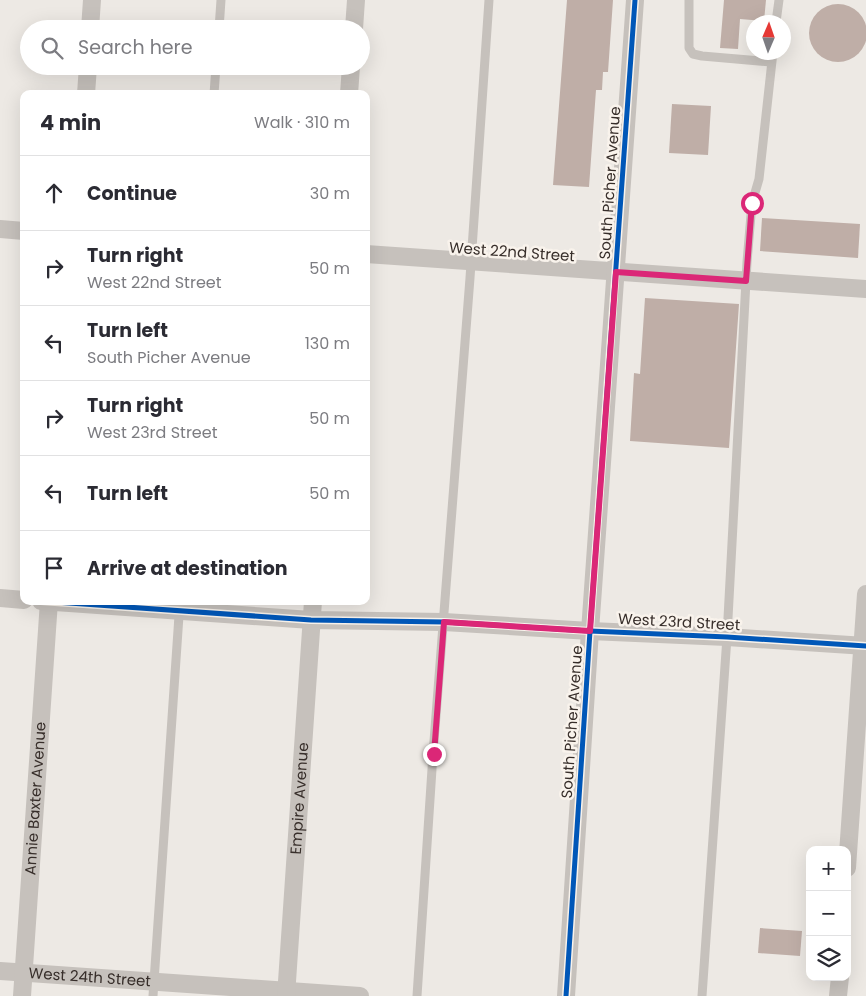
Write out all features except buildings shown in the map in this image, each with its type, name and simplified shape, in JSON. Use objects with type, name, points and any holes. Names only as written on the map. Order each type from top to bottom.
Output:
[{"type":"street","points":[[91,20],[92,0]]},
{"type":"street","points":[[355,20],[356,0]]},
{"type":"street","name":"South Picher Avenue","points":[[566,996],[590,631],[636,0]]},
{"type":"street","points":[[86,90],[87,75]]},
{"type":"street","points":[[349,90],[350,75]]},
{"type":"street","points":[[0,229],[20,230]]},
{"type":"street","name":"West 22nd Street","points":[[370,254],[866,289]]},
{"type":"street","points":[[849,846],[864,646],[866,594]]},
{"type":"street","points":[[0,598],[20,600]]},
{"type":"street","name":"Annie Baxter Avenue","points":[[22,996],[49,605]]},
{"type":"street","name":"West 23rd Street","points":[[146,605],[179,606],[311,620],[444,622],[864,646]]},
{"type":"street","name":"Empire Avenue","points":[[286,993],[313,605]]},
{"type":"street","name":"West 24th Street","points":[[0,971],[154,989],[360,996]]},
{"type":"street","points":[[838,996],[840,981]]},
{"type":"lane","points":[[220,20],[221,0]]},
{"type":"lane","points":[[417,996],[489,0]]},
{"type":"lane","points":[[689,0],[689,48],[694,54],[702,56],[746,57]]},
{"type":"lane","points":[[777,15],[779,0]]},
{"type":"lane","points":[[702,996],[727,637],[746,281],[752,203],[759,179],[772,60]]},
{"type":"lane","points":[[214,90],[215,75]]},
{"type":"lane","points":[[154,989],[179,606]]},
{"type":"cycle path","points":[[566,996],[635,0]]},
{"type":"cycle path","points":[[98,605],[311,620],[444,622],[866,646]]},
{"type":"route","points":[[434,754],[444,622],[590,631],[616,272],[746,281],[752,203]]}]
